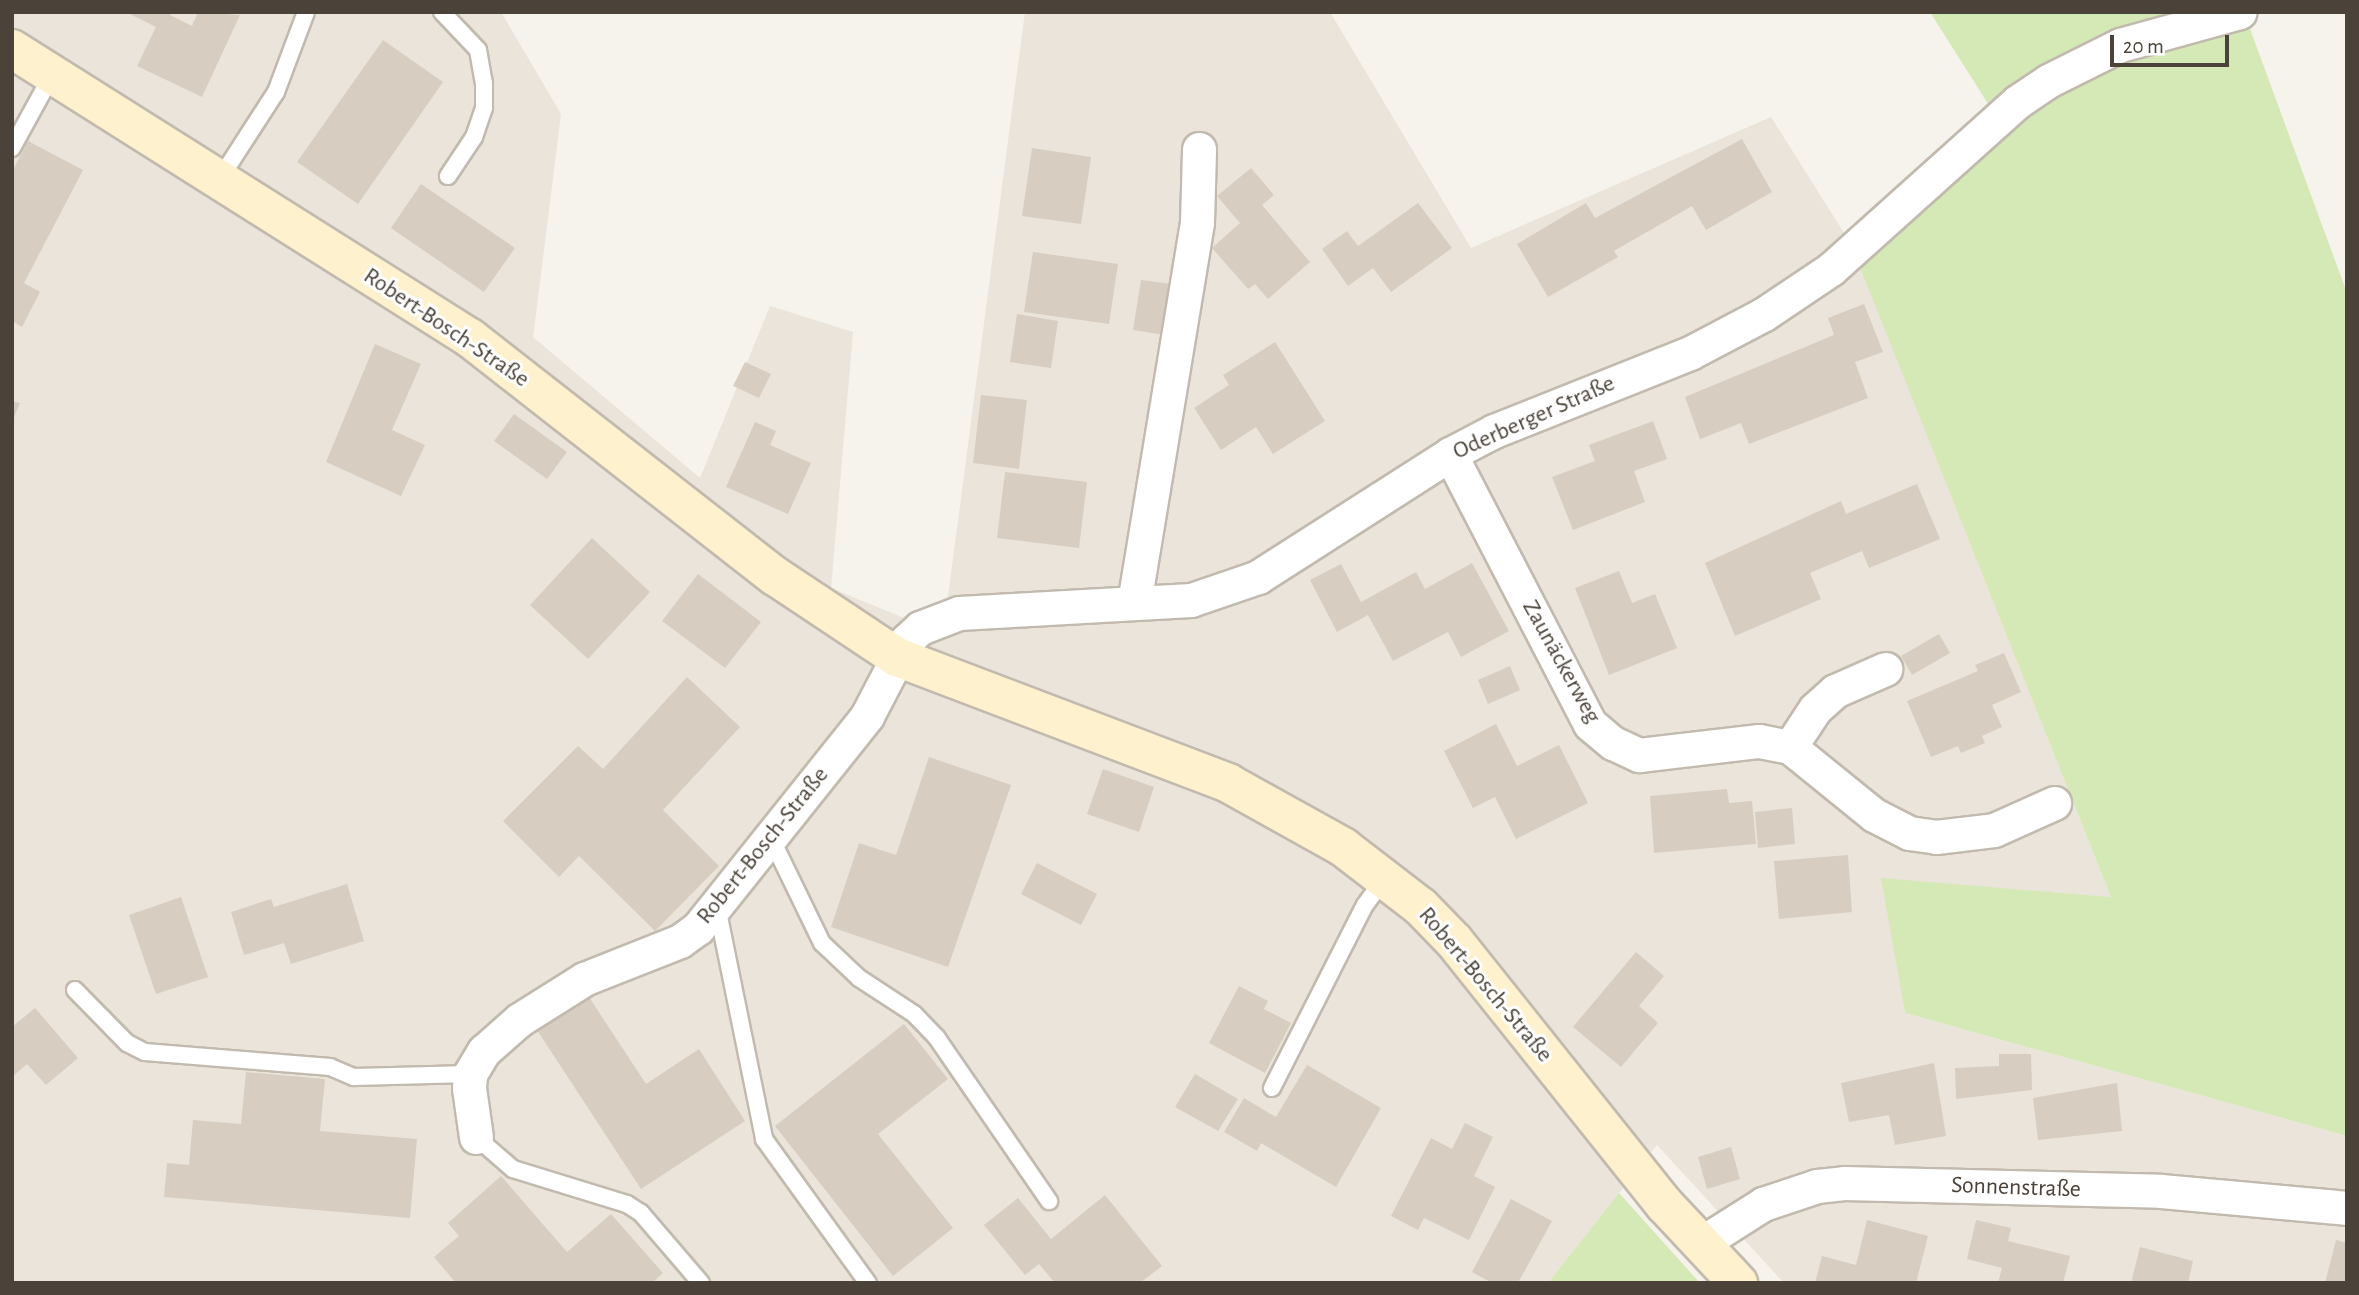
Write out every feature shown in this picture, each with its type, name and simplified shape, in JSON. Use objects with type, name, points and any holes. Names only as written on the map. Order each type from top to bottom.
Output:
[{"type":"main road","name":"Robert-Bosch-Straße","points":[[12,49],[470,338],[775,576],[897,657],[1228,783],[1286,812],[1385,877],[1454,941],[1700,1244],[1738,1283]]},
{"type":"street","name":"Oderberger Straße","points":[[897,657],[920,628],[959,613],[1191,600],[1258,577],[1450,454],[1494,431],[1690,353],[1764,314],[1854,250],[2017,102],[2048,81],[2120,45],[2240,12]]},
{"type":"street","points":[[1134,603],[1197,222],[1199,149]]},
{"type":"street","name":"Zaunäckerweg","points":[[1450,454],[1590,724],[1639,755],[1759,741],[1790,747],[1874,815],[1909,833],[1962,836],[1994,830],[2054,803]]},
{"type":"street","name":"Robert-Bosch-Straße","points":[[470,1074],[484,1051],[519,1020],[584,979],[680,941],[716,907],[867,716],[897,657]]},
{"type":"street","points":[[1790,747],[1815,709],[1835,691],[1885,669]]},
{"type":"street","points":[[470,1074],[476,1137]]},
{"type":"street","name":"Sonnenstraße","points":[[1700,1244],[1763,1204],[1817,1186],[1844,1183],[2161,1191],[2347,1208]]},
{"type":"lane","points":[[219,180],[276,92],[306,12]]},
{"type":"lane","points":[[442,12],[478,50],[484,83],[484,108],[474,137],[448,176]]},
{"type":"lane","points":[[12,148],[52,75]]},
{"type":"lane","points":[[771,838],[822,943],[859,978],[914,1014],[937,1038],[1049,1201]]},
{"type":"lane","points":[[1272,1088],[1359,916],[1385,877]]},
{"type":"lane","points":[[716,907],[764,1139],[869,1283]]},
{"type":"lane","points":[[75,990],[127,1043],[145,1052],[330,1067],[354,1077],[470,1074]]},
{"type":"lane","points":[[476,1137],[513,1169],[627,1204],[641,1213],[701,1283]]},
{"type":"shaded area","points":[[12,12],[501,12],[561,114],[533,337],[700,478],[770,306],[853,332],[831,588],[909,620],[946,612],[1025,12],[1330,12],[1471,248],[1771,117],[1851,244],[2111,897],[1882,879],[1905,1013],[2347,1136],[2347,1283],[1784,1283],[1657,1145],[1548,1283],[12,1283]]},
{"type":"green space","points":[[1930,12],[2203,12],[1997,118]]},
{"type":"green space","points":[[2246,18],[2347,293],[2347,1136],[1905,1013],[1881,878],[2111,897],[1857,260],[1956,169],[2074,78]]},
{"type":"green space","points":[[1619,1193],[1700,1283],[1548,1283]]},
{"type":"building","points":[[126,12],[171,12],[170,15],[192,26],[198,12],[240,15],[202,97],[137,66],[156,27]]},
{"type":"building","points":[[383,40],[443,82],[358,204],[297,162]]},
{"type":"building","points":[[1742,139],[1772,192],[1706,230],[1692,206],[1614,251],[1618,257],[1548,297],[1517,244],[1586,203],[1595,218]]},
{"type":"building","points":[[28,141],[83,170],[24,283],[40,292],[22,327],[12,321],[12,172]]},
{"type":"building","points":[[1032,148],[1091,157],[1081,224],[1022,216]]},
{"type":"building","points":[[1251,168],[1274,195],[1262,205],[1310,262],[1268,299],[1255,284],[1248,289],[1212,248],[1240,223],[1217,196]]},
{"type":"building","points":[[421,184],[515,248],[484,292],[391,228]]},
{"type":"building","points":[[1418,203],[1452,248],[1391,292],[1373,268],[1348,286],[1322,249],[1347,231],[1358,246]]},
{"type":"building","points":[[1033,252],[1118,264],[1109,324],[1024,312]]},
{"type":"building","points":[[1141,280],[1172,284],[1165,335],[1133,330]]},
{"type":"building","points":[[1864,304],[1883,352],[1855,362],[1868,398],[1749,444],[1741,423],[1700,439],[1685,397],[1834,335],[1828,318]]},
{"type":"building","points":[[1017,314],[1058,321],[1051,368],[1010,362]]},
{"type":"building","points":[[1275,342],[1325,421],[1273,454],[1256,427],[1221,450],[1194,408],[1229,385],[1223,375]]},
{"type":"building","points":[[375,344],[421,364],[392,430],[425,445],[401,496],[326,462]]},
{"type":"building","points":[[745,362],[771,374],[759,398],[733,386]]},
{"type":"building","points":[[981,395],[1027,400],[1019,469],[973,463]]},
{"type":"building","points":[[12,401],[20,403],[12,422]]},
{"type":"building","points":[[514,414],[567,452],[547,479],[494,441]]},
{"type":"building","points":[[1653,421],[1667,459],[1634,471],[1645,502],[1573,530],[1552,477],[1595,461],[1589,445]]},
{"type":"building","points":[[755,422],[776,431],[770,445],[811,463],[788,514],[726,487]]},
{"type":"building","points":[[1005,472],[1087,482],[1079,548],[997,538]]},
{"type":"building","points":[[1917,484],[1940,539],[1869,568],[1862,551],[1810,573],[1821,599],[1735,636],[1705,563],[1841,501],[1846,514]]},
{"type":"building","points":[[592,538],[650,592],[588,659],[530,605]]},
{"type":"building","points":[[1472,563],[1509,631],[1461,657],[1448,632],[1393,661],[1368,615],[1337,632],[1310,580],[1341,564],[1361,602],[1416,572],[1425,589]]},
{"type":"building","points":[[1619,571],[1632,603],[1655,594],[1677,648],[1609,675],[1575,588]]},
{"type":"building","points":[[698,574],[761,622],[725,668],[662,621]]},
{"type":"building","points":[[1939,634],[1950,653],[1912,675],[1901,656]]},
{"type":"building","points":[[2004,653],[2021,692],[1992,705],[2002,727],[1982,736],[1985,743],[1961,753],[1958,746],[1931,757],[1907,701],[1978,671],[1975,665]]},
{"type":"building","points":[[1510,666],[1520,690],[1488,704],[1478,680]]},
{"type":"building","points":[[687,677],[740,727],[663,810],[719,866],[655,931],[579,856],[559,877],[503,821],[578,746],[603,769]]},
{"type":"building","points":[[1496,724],[1517,766],[1559,745],[1588,803],[1516,839],[1495,797],[1473,808],[1444,751]]},
{"type":"building","points":[[929,757],[1011,785],[948,967],[831,927],[859,843],[896,855]]},
{"type":"building","points":[[1103,769],[1154,787],[1139,832],[1087,814]]},
{"type":"building","points":[[1727,789],[1729,803],[1752,801],[1756,844],[1654,853],[1650,796]]},
{"type":"building","points":[[1792,808],[1795,844],[1758,848],[1755,812]]},
{"type":"building","points":[[1848,855],[1852,912],[1779,919],[1774,861]]},
{"type":"building","points":[[1037,863],[1097,894],[1081,925],[1021,894]]},
{"type":"building","points":[[347,884],[364,941],[291,964],[284,943],[244,955],[231,912],[271,899],[274,907]]},
{"type":"building","points":[[181,897],[208,977],[156,994],[129,915]]},
{"type":"building","points":[[1636,952],[1664,976],[1639,1006],[1658,1023],[1621,1067],[1573,1027]]},
{"type":"building","points":[[1239,986],[1268,1001],[1264,1009],[1291,1023],[1265,1073],[1209,1043]]},
{"type":"building","points":[[587,994],[646,1084],[699,1049],[745,1121],[641,1189],[535,1027]]},
{"type":"building","points":[[35,1008],[78,1058],[46,1085],[27,1064],[12,1077],[12,1027]]},
{"type":"building","points":[[904,1024],[948,1079],[878,1134],[953,1228],[893,1276],[775,1126]]},
{"type":"building","points":[[1999,1054],[2031,1054],[2032,1090],[1956,1099],[1955,1068],[1999,1066]]},
{"type":"building","points":[[1934,1063],[1946,1136],[1895,1145],[1889,1115],[1849,1122],[1841,1083]]},
{"type":"building","points":[[1307,1065],[1381,1108],[1336,1187],[1261,1143],[1257,1151],[1224,1132],[1244,1098],[1276,1117]]},
{"type":"building","points":[[246,1072],[325,1079],[320,1131],[417,1139],[410,1218],[164,1197],[167,1163],[189,1165],[193,1120],[241,1124]]},
{"type":"building","points":[[1195,1074],[1238,1099],[1218,1131],[1175,1107]]},
{"type":"building","points":[[2117,1083],[2122,1131],[2038,1140],[2033,1098]]},
{"type":"building","points":[[1465,1123],[1493,1137],[1474,1176],[1495,1187],[1469,1240],[1424,1218],[1418,1230],[1391,1216],[1431,1138],[1452,1149]]},
{"type":"building","points":[[1731,1147],[1740,1179],[1707,1189],[1698,1157]]},
{"type":"building","points":[[501,1176],[567,1252],[611,1214],[663,1273],[652,1283],[456,1283],[434,1257],[459,1236],[448,1223]]},
{"type":"building","points":[[1105,1195],[1162,1266],[1140,1283],[1055,1283],[1039,1264],[1025,1275],[984,1225],[1018,1198],[1051,1239]]},
{"type":"building","points":[[1511,1199],[1552,1221],[1518,1283],[1492,1283],[1472,1272]]},
{"type":"building","points":[[1867,1220],[1928,1236],[1916,1283],[1815,1283],[1822,1256],[1856,1265]]},
{"type":"building","points":[[1976,1220],[2011,1228],[2008,1241],[2070,1256],[2063,1283],[1998,1283],[2002,1268],[1967,1259]]},
{"type":"building","points":[[2336,1240],[2347,1243],[2347,1283],[2325,1283]]},
{"type":"building","points":[[2140,1247],[2193,1261],[2188,1283],[2131,1283]]}]
